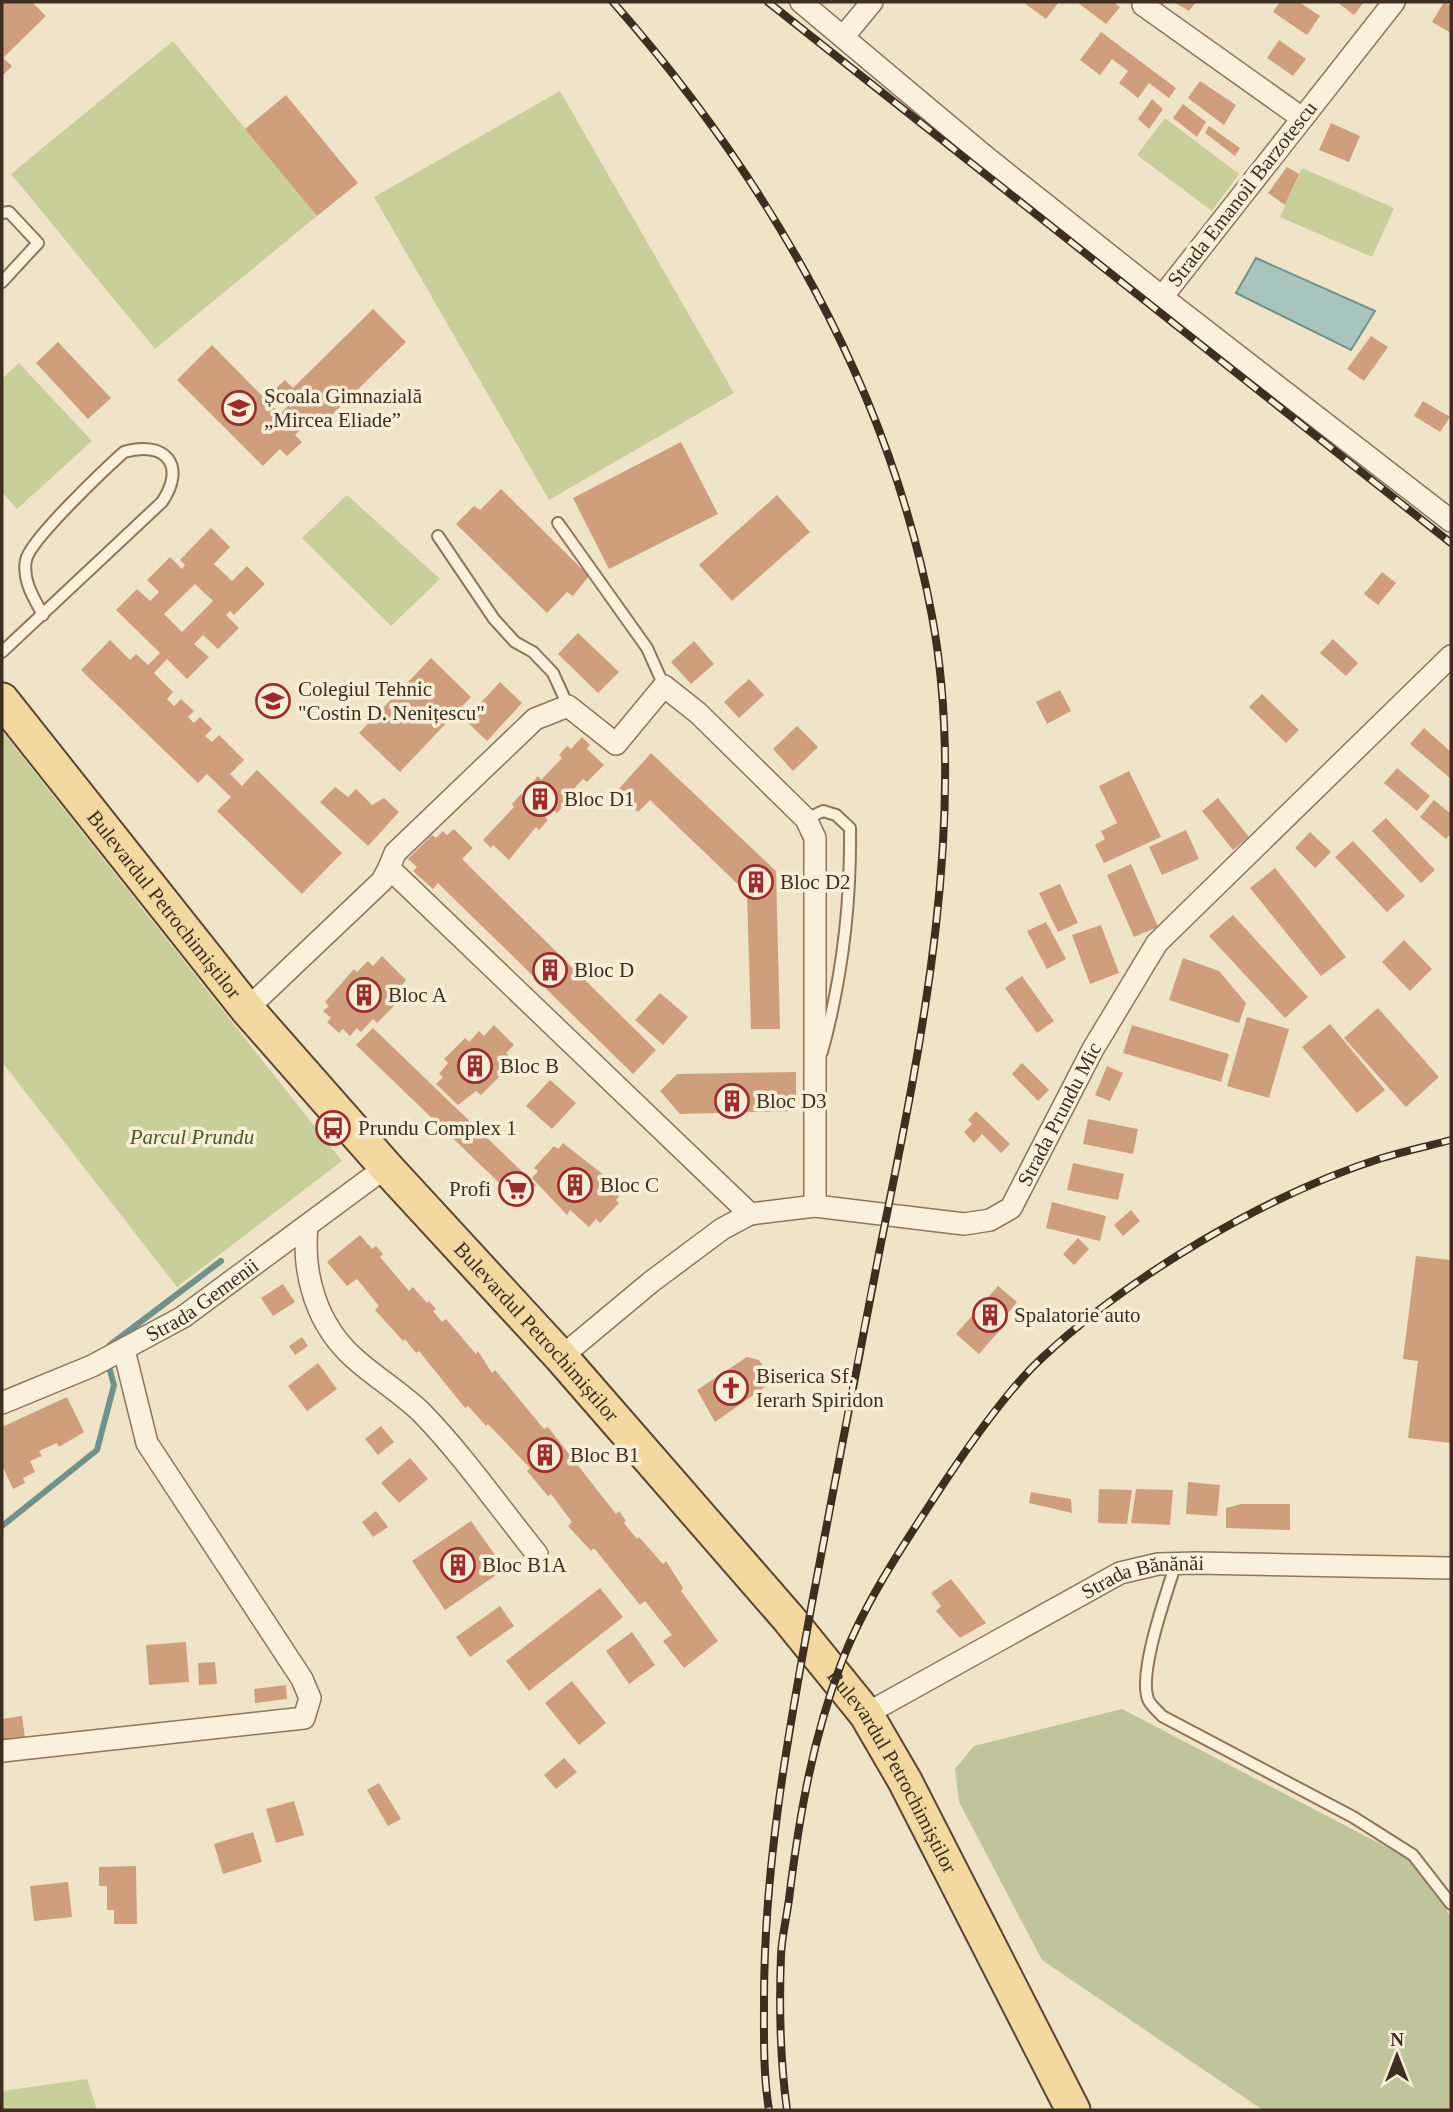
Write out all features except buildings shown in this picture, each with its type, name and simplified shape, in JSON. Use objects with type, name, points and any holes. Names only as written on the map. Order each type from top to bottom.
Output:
[{"type":"main road","name":"Bulevardul Petrochimiștilor","points":[[2,700],[247,1009],[386,1167],[561,1357],[797,1629],[866,1713],[905,1781],[1073,2110]]},
{"type":"street","points":[[801,2],[1161,297]]},
{"type":"street","points":[[842,37],[872,2]]},
{"type":"street","name":"Strada Emanoil Barzotescu","points":[[1394,2],[1161,297],[1451,521]]},
{"type":"street","points":[[1143,5],[1303,118]]},
{"type":"street","name":"Strada Prundu Mic","points":[[561,1357],[651,1282],[722,1229],[750,1214],[815,1206],[964,1224],[990,1220],[1011,1208],[1093,1049],[1157,943],[1451,656]]},
{"type":"street","points":[[247,1009],[382,881],[395,853],[535,719],[568,706],[615,744],[664,686],[698,713],[806,819],[815,838],[815,1206]]},
{"type":"street","points":[[389,868],[750,1214]]},
{"type":"street","name":"Strada Gemenii","points":[[2,1403],[124,1350],[218,1293],[386,1167]]},
{"type":"street","points":[[307,1227],[304,1255],[316,1306],[332,1334],[354,1358],[421,1413],[537,1553]]},
{"type":"street","points":[[2,1751],[303,1718],[310,1698],[302,1679],[147,1443],[124,1350]]},
{"type":"street","name":"Strada Bănănăi","points":[[866,1713],[1120,1573],[1176,1563],[1451,1569]]},
{"type":"lane","points":[[2,213],[9,212],[38,243],[2,282]]},
{"type":"lane","points":[[2,652],[43,615],[162,502],[171,489],[173,476],[172,464],[160,450],[142,447],[124,452],[30,549],[26,561],[26,576],[29,590],[43,615]]},
{"type":"lane","points":[[558,523],[647,648],[664,686]]},
{"type":"lane","points":[[438,536],[494,619],[515,642],[533,652],[553,673],[568,706]]},
{"type":"lane","points":[[806,819],[823,811],[836,815],[850,828],[851,891],[831,1020],[813,1085]]},
{"type":"lane","points":[[1176,1563],[1157,1626],[1147,1675],[1148,1699],[1162,1716],[1353,1817],[1413,1855],[1451,1904]]},
{"type":"green space","points":[[173,41],[317,216],[155,349],[11,174]]},
{"type":"green space","points":[[560,91],[734,393],[549,500],[374,197]]},
{"type":"green space","points":[[1165,118],[1239,174],[1212,211],[1137,155]]},
{"type":"green space","points":[[1302,168],[1394,208],[1372,257],[1280,217]]},
{"type":"green space","points":[[19,363],[92,441],[17,509],[2,492],[2,379]]},
{"type":"green space","points":[[347,495],[440,579],[391,626],[302,538]]},
{"type":"green space","name":"Parcul Prundu","points":[[2,731],[342,1161],[177,1287],[2,1062]]},
{"type":"green space","points":[[1122,1709],[1415,1862],[1451,1917],[1451,2110],[1263,2110],[1042,1960],[959,1802],[955,1769],[974,1746]]},
{"type":"green space","points":[[87,2079],[97,2110],[2,2110],[2,2091]]},
{"type":"water","points":[[1256,258],[1375,311],[1351,350],[1236,293]]},
{"type":"waterway","points":[[110,1345],[221,1261]]},
{"type":"waterway","points":[[2,1526],[97,1450],[114,1385],[107,1360]]},
{"type":"railway","points":[[613,2],[669,69],[770,212],[814,288],[853,367],[886,448],[912,531],[932,616],[942,692],[945,771],[943,850],[924,1011],[803,1652],[779,1800],[765,1950],[765,2069],[769,2110]]},
{"type":"railway","points":[[768,2],[1451,543]]},
{"type":"railway","points":[[787,2110],[781,2033],[782,1947],[798,1833],[815,1748],[831,1692],[861,1619],[886,1574],[962,1456],[1029,1370],[1078,1326],[1159,1267],[1248,1215],[1293,1193],[1382,1158],[1451,1140]]},
{"type":"place","name":"Școala Gimnazială „Mircea Eliade”","points":[[239,408]]},
{"type":"place","name":"Colegiul Tehnic \"Costin D. Nenițescu\"","points":[[273,701]]},
{"type":"place","name":"Bloc D1","points":[[540,799]]},
{"type":"place","name":"Bloc D2","points":[[756,882]]},
{"type":"place","name":"Bloc D","points":[[550,970]]},
{"type":"place","name":"Bloc A","points":[[364,995]]},
{"type":"place","name":"Bloc B","points":[[475,1066]]},
{"type":"place","name":"Bloc D3","points":[[732,1101]]},
{"type":"place","name":"Prundu Complex 1","points":[[333,1128]]},
{"type":"place","name":"Bloc C","points":[[575,1185]]},
{"type":"place","name":"Profi","points":[[516,1189]]},
{"type":"place","name":"Spalatorie auto","points":[[990,1315]]},
{"type":"place","name":"Biserica Sf. Ierarh Spiridon","points":[[731,1388]]},
{"type":"place","name":"Bloc B1","points":[[545,1455]]},
{"type":"place","name":"Bloc B1A","points":[[458,1565]]}]
